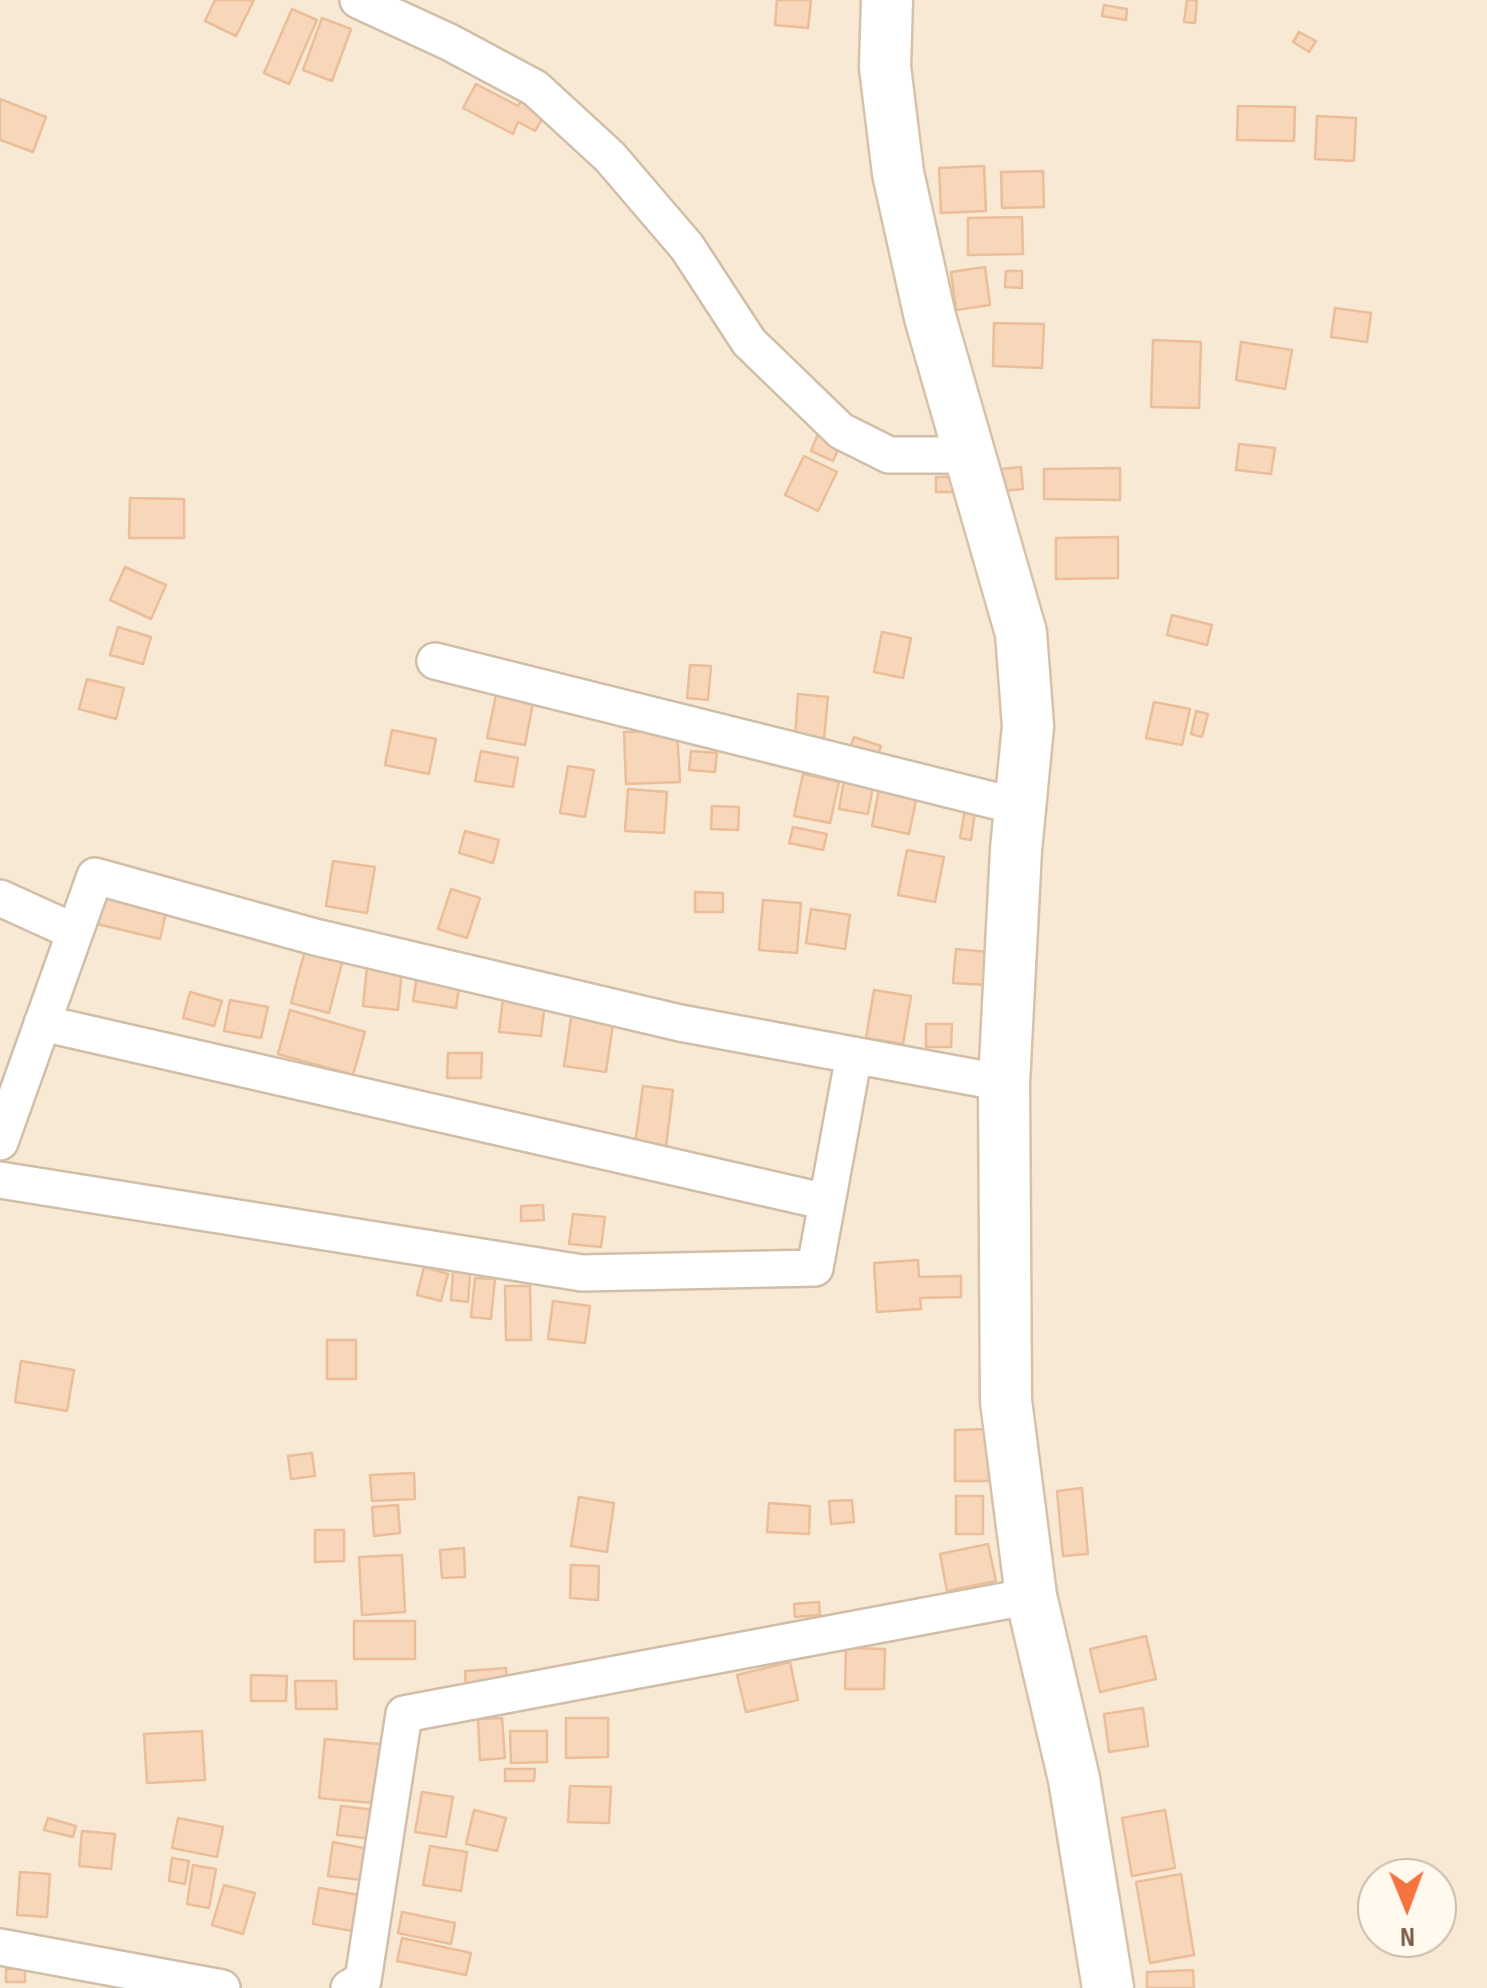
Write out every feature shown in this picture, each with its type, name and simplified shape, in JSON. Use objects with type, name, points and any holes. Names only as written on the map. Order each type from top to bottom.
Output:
[{"type":"main road","points":[[887,0],[884,67],[898,173],[930,317],[1021,633],[1028,726],[1004,1083],[1006,1401],[1031,1596],[1074,1779],[1108,1988]]},
{"type":"street","points":[[358,0],[450,42],[534,88],[610,157],[686,246],[749,342],[841,431],[889,455],[971,455]]},
{"type":"street","points":[[435,662],[1020,806]]},
{"type":"street","points":[[0,1142],[95,876],[315,937],[680,1023],[1004,1083]]},
{"type":"street","points":[[0,898],[74,932]]},
{"type":"street","points":[[42,1023],[826,1202]]},
{"type":"street","points":[[0,1180],[582,1274],[815,1268],[854,1055]]},
{"type":"street","points":[[349,1988],[363,1980],[404,1714],[1031,1596]]},
{"type":"street","points":[[0,1947],[54,1973],[222,1988]]},
{"type":"shaded area","points":[[0,0],[1487,0],[1487,1988],[0,1988]]},
{"type":"building","points":[[215,0],[254,0],[236,36],[205,21]]},
{"type":"building","points":[[777,0],[811,0],[808,28],[775,25]]},
{"type":"building","points":[[1187,0],[1197,0],[1195,23],[1184,22]]},
{"type":"building","points":[[1104,5],[1127,9],[1126,20],[1102,16]]},
{"type":"building","points":[[292,9],[317,20],[289,84],[264,73]]},
{"type":"building","points":[[322,18],[351,29],[332,81],[303,70]]},
{"type":"building","points":[[1299,32],[1316,41],[1309,52],[1293,42]]},
{"type":"building","points":[[476,84],[518,106],[521,101],[545,114],[535,131],[518,122],[513,134],[463,108]]},
{"type":"building","points":[[0,99],[46,117],[33,152],[0,140]]},
{"type":"building","points":[[1238,106],[1295,107],[1294,141],[1237,140]]},
{"type":"building","points":[[1317,116],[1356,118],[1354,161],[1315,159]]},
{"type":"building","points":[[984,166],[986,211],[941,213],[939,168]]},
{"type":"building","points":[[1043,171],[1044,207],[1002,208],[1001,172]]},
{"type":"building","points":[[1022,217],[1023,254],[968,255],[968,218]]},
{"type":"building","points":[[985,267],[990,305],[956,310],[951,272]]},
{"type":"building","points":[[1006,271],[1022,271],[1022,288],[1005,287]]},
{"type":"building","points":[[1335,308],[1371,313],[1367,342],[1331,337]]},
{"type":"building","points":[[994,323],[1044,324],[1042,368],[993,366]]},
{"type":"building","points":[[1153,340],[1201,342],[1199,408],[1151,407]]},
{"type":"building","points":[[1241,342],[1292,350],[1285,389],[1236,380]]},
{"type":"building","points":[[818,434],[841,443],[833,461],[811,451]]},
{"type":"building","points":[[1239,444],[1275,448],[1271,474],[1236,470]]},
{"type":"building","points":[[804,456],[837,472],[818,511],[785,495]]},
{"type":"building","points":[[1021,467],[1023,489],[1003,491],[1001,469]]},
{"type":"building","points":[[1120,468],[1120,500],[1044,499],[1044,469]]},
{"type":"building","points":[[936,477],[964,477],[964,492],[936,492]]},
{"type":"building","points":[[130,498],[184,499],[184,538],[129,538]]},
{"type":"building","points":[[1118,537],[1118,578],[1056,579],[1056,538]]},
{"type":"building","points":[[125,567],[166,585],[151,619],[110,600]]},
{"type":"building","points":[[1172,615],[1212,625],[1207,645],[1167,635]]},
{"type":"building","points":[[118,627],[151,637],[143,664],[110,655]]},
{"type":"building","points":[[882,632],[911,638],[903,678],[874,672]]},
{"type":"building","points":[[690,665],[711,666],[708,700],[687,698]]},
{"type":"building","points":[[87,679],[124,688],[116,719],[79,709]]},
{"type":"building","points":[[798,694],[828,697],[824,740],[795,738]]},
{"type":"building","points":[[496,695],[533,703],[525,745],[487,738]]},
{"type":"building","points":[[1154,702],[1190,709],[1182,745],[1146,738]]},
{"type":"building","points":[[1196,711],[1208,714],[1202,737],[1191,734]]},
{"type":"building","points":[[392,730],[436,739],[429,774],[385,765]]},
{"type":"building","points":[[677,730],[680,782],[626,784],[624,732]]},
{"type":"building","points":[[854,737],[881,746],[875,763],[848,754]]},
{"type":"building","points":[[481,751],[518,758],[513,787],[475,781]]},
{"type":"building","points":[[691,751],[717,753],[715,772],[689,770]]},
{"type":"building","points":[[568,766],[594,770],[585,817],[560,813]]},
{"type":"building","points":[[803,774],[839,782],[830,823],[794,816]]},
{"type":"building","points":[[844,780],[873,786],[868,814],[839,809]]},
{"type":"building","points":[[628,789],[667,792],[664,833],[625,831]]},
{"type":"building","points":[[879,789],[917,796],[909,834],[872,826]]},
{"type":"building","points":[[712,806],[739,807],[738,830],[711,829]]},
{"type":"building","points":[[965,810],[975,811],[971,840],[960,838]]},
{"type":"building","points":[[793,827],[827,834],[823,850],[789,843]]},
{"type":"building","points":[[465,831],[499,840],[493,863],[459,853]]},
{"type":"building","points":[[907,850],[944,857],[935,902],[898,895]]},
{"type":"building","points":[[333,861],[375,867],[367,913],[326,906]]},
{"type":"building","points":[[451,889],[480,898],[467,938],[438,929]]},
{"type":"building","points":[[695,892],[723,893],[723,912],[695,912]]},
{"type":"building","points":[[105,893],[167,908],[160,939],[97,924]]},
{"type":"building","points":[[763,900],[801,903],[797,953],[759,950]]},
{"type":"building","points":[[811,909],[850,915],[845,949],[806,943]]},
{"type":"building","points":[[306,946],[344,955],[329,1013],[291,1003]]},
{"type":"building","points":[[956,949],[989,952],[986,985],[953,983]]},
{"type":"building","points":[[367,967],[402,970],[398,1010],[363,1006]]},
{"type":"building","points":[[417,975],[460,982],[456,1008],[413,1001]]},
{"type":"building","points":[[874,990],[911,996],[903,1044],[866,1038]]},
{"type":"building","points":[[190,992],[222,1001],[214,1026],[183,1018]]},
{"type":"building","points":[[503,998],[545,1003],[541,1036],[499,1032]]},
{"type":"building","points":[[230,1000],[268,1007],[261,1038],[224,1031]]},
{"type":"building","points":[[290,1010],[365,1032],[353,1075],[278,1054]]},
{"type":"building","points":[[572,1011],[614,1017],[606,1072],[564,1066]]},
{"type":"building","points":[[926,1024],[952,1024],[951,1047],[926,1047]]},
{"type":"building","points":[[448,1053],[482,1053],[481,1078],[447,1078]]},
{"type":"building","points":[[643,1086],[673,1090],[666,1147],[635,1144]]},
{"type":"building","points":[[543,1205],[544,1220],[521,1221],[521,1206]]},
{"type":"building","points":[[573,1214],[605,1217],[601,1247],[569,1244]]},
{"type":"building","points":[[454,1259],[471,1261],[468,1302],[451,1300]]},
{"type":"building","points":[[918,1260],[919,1277],[961,1276],[961,1297],[920,1298],[921,1309],[877,1312],[874,1263]]},
{"type":"building","points":[[424,1267],[448,1274],[441,1301],[417,1295]]},
{"type":"building","points":[[475,1278],[495,1279],[491,1319],[471,1317]]},
{"type":"building","points":[[505,1286],[530,1286],[531,1340],[506,1340]]},
{"type":"building","points":[[553,1301],[590,1306],[585,1343],[548,1339]]},
{"type":"building","points":[[327,1340],[356,1340],[356,1379],[327,1379]]},
{"type":"building","points":[[21,1361],[74,1370],[67,1411],[15,1402]]},
{"type":"building","points":[[989,1429],[989,1481],[955,1481],[955,1430]]},
{"type":"building","points":[[312,1453],[315,1476],[291,1479],[288,1456]]},
{"type":"building","points":[[414,1473],[415,1499],[372,1501],[370,1475]]},
{"type":"building","points":[[1082,1488],[1088,1554],[1063,1556],[1057,1491]]},
{"type":"building","points":[[956,1496],[983,1496],[983,1534],[956,1534]]},
{"type":"building","points":[[579,1497],[614,1503],[607,1552],[571,1546]]},
{"type":"building","points":[[852,1500],[854,1522],[831,1524],[829,1501]]},
{"type":"building","points":[[769,1503],[810,1506],[809,1534],[767,1532]]},
{"type":"building","points":[[398,1505],[400,1533],[374,1536],[372,1507]]},
{"type":"building","points":[[315,1530],[344,1530],[344,1561],[315,1562]]},
{"type":"building","points":[[988,1544],[996,1581],[947,1591],[940,1554]]},
{"type":"building","points":[[464,1548],[465,1577],[442,1578],[440,1550]]},
{"type":"building","points":[[402,1555],[405,1612],[362,1615],[359,1557]]},
{"type":"building","points":[[571,1565],[599,1566],[598,1600],[570,1598]]},
{"type":"building","points":[[819,1602],[820,1615],[795,1617],[794,1604]]},
{"type":"building","points":[[354,1621],[415,1621],[415,1659],[354,1659]]},
{"type":"building","points":[[1146,1636],[1156,1679],[1100,1692],[1090,1649]]},
{"type":"building","points":[[846,1648],[885,1649],[884,1689],[845,1689]]},
{"type":"building","points":[[790,1662],[798,1700],[746,1712],[737,1675]]},
{"type":"building","points":[[506,1668],[507,1685],[466,1687],[465,1671]]},
{"type":"building","points":[[251,1675],[287,1676],[286,1701],[251,1701]]},
{"type":"building","points":[[295,1681],[336,1681],[337,1709],[296,1709]]},
{"type":"building","points":[[1143,1708],[1148,1746],[1109,1752],[1104,1714]]},
{"type":"building","points":[[502,1718],[505,1758],[480,1760],[478,1719]]},
{"type":"building","points":[[566,1718],[608,1718],[608,1757],[566,1758]]},
{"type":"building","points":[[202,1731],[205,1780],[147,1783],[144,1734]]},
{"type":"building","points":[[510,1731],[547,1731],[547,1762],[511,1763]]},
{"type":"building","points":[[325,1739],[390,1745],[384,1804],[319,1798]]},
{"type":"building","points":[[505,1769],[535,1769],[534,1781],[505,1781]]},
{"type":"building","points":[[570,1786],[611,1787],[609,1823],[568,1822]]},
{"type":"building","points":[[422,1792],[453,1797],[446,1837],[415,1832]]},
{"type":"building","points":[[341,1806],[376,1810],[373,1839],[337,1835]]},
{"type":"building","points":[[474,1810],[506,1818],[497,1851],[466,1844]]},
{"type":"building","points":[[1165,1810],[1175,1868],[1132,1876],[1122,1818]]},
{"type":"building","points":[[48,1818],[76,1826],[73,1837],[44,1830]]},
{"type":"building","points":[[178,1818],[223,1827],[217,1857],[172,1848]]},
{"type":"building","points":[[82,1831],[115,1834],[111,1869],[79,1866]]},
{"type":"building","points":[[333,1842],[373,1850],[370,1881],[328,1876]]},
{"type":"building","points":[[430,1846],[467,1852],[461,1891],[423,1885]]},
{"type":"building","points":[[172,1858],[189,1861],[185,1884],[169,1881]]},
{"type":"building","points":[[193,1865],[216,1869],[209,1908],[187,1904]]},
{"type":"building","points":[[20,1872],[50,1874],[47,1917],[17,1915]]},
{"type":"building","points":[[1181,1874],[1194,1955],[1150,1963],[1136,1882]]},
{"type":"building","points":[[224,1885],[255,1893],[243,1934],[212,1925]]},
{"type":"building","points":[[319,1888],[365,1896],[358,1932],[313,1924]]},
{"type":"building","points":[[402,1912],[455,1923],[451,1944],[398,1933]]},
{"type":"building","points":[[402,1938],[471,1953],[466,1975],[397,1961]]},
{"type":"building","points":[[25,1968],[25,1982],[6,1982],[6,1969]]},
{"type":"building","points":[[1193,1970],[1194,1988],[1147,1988],[1147,1972]]}]
